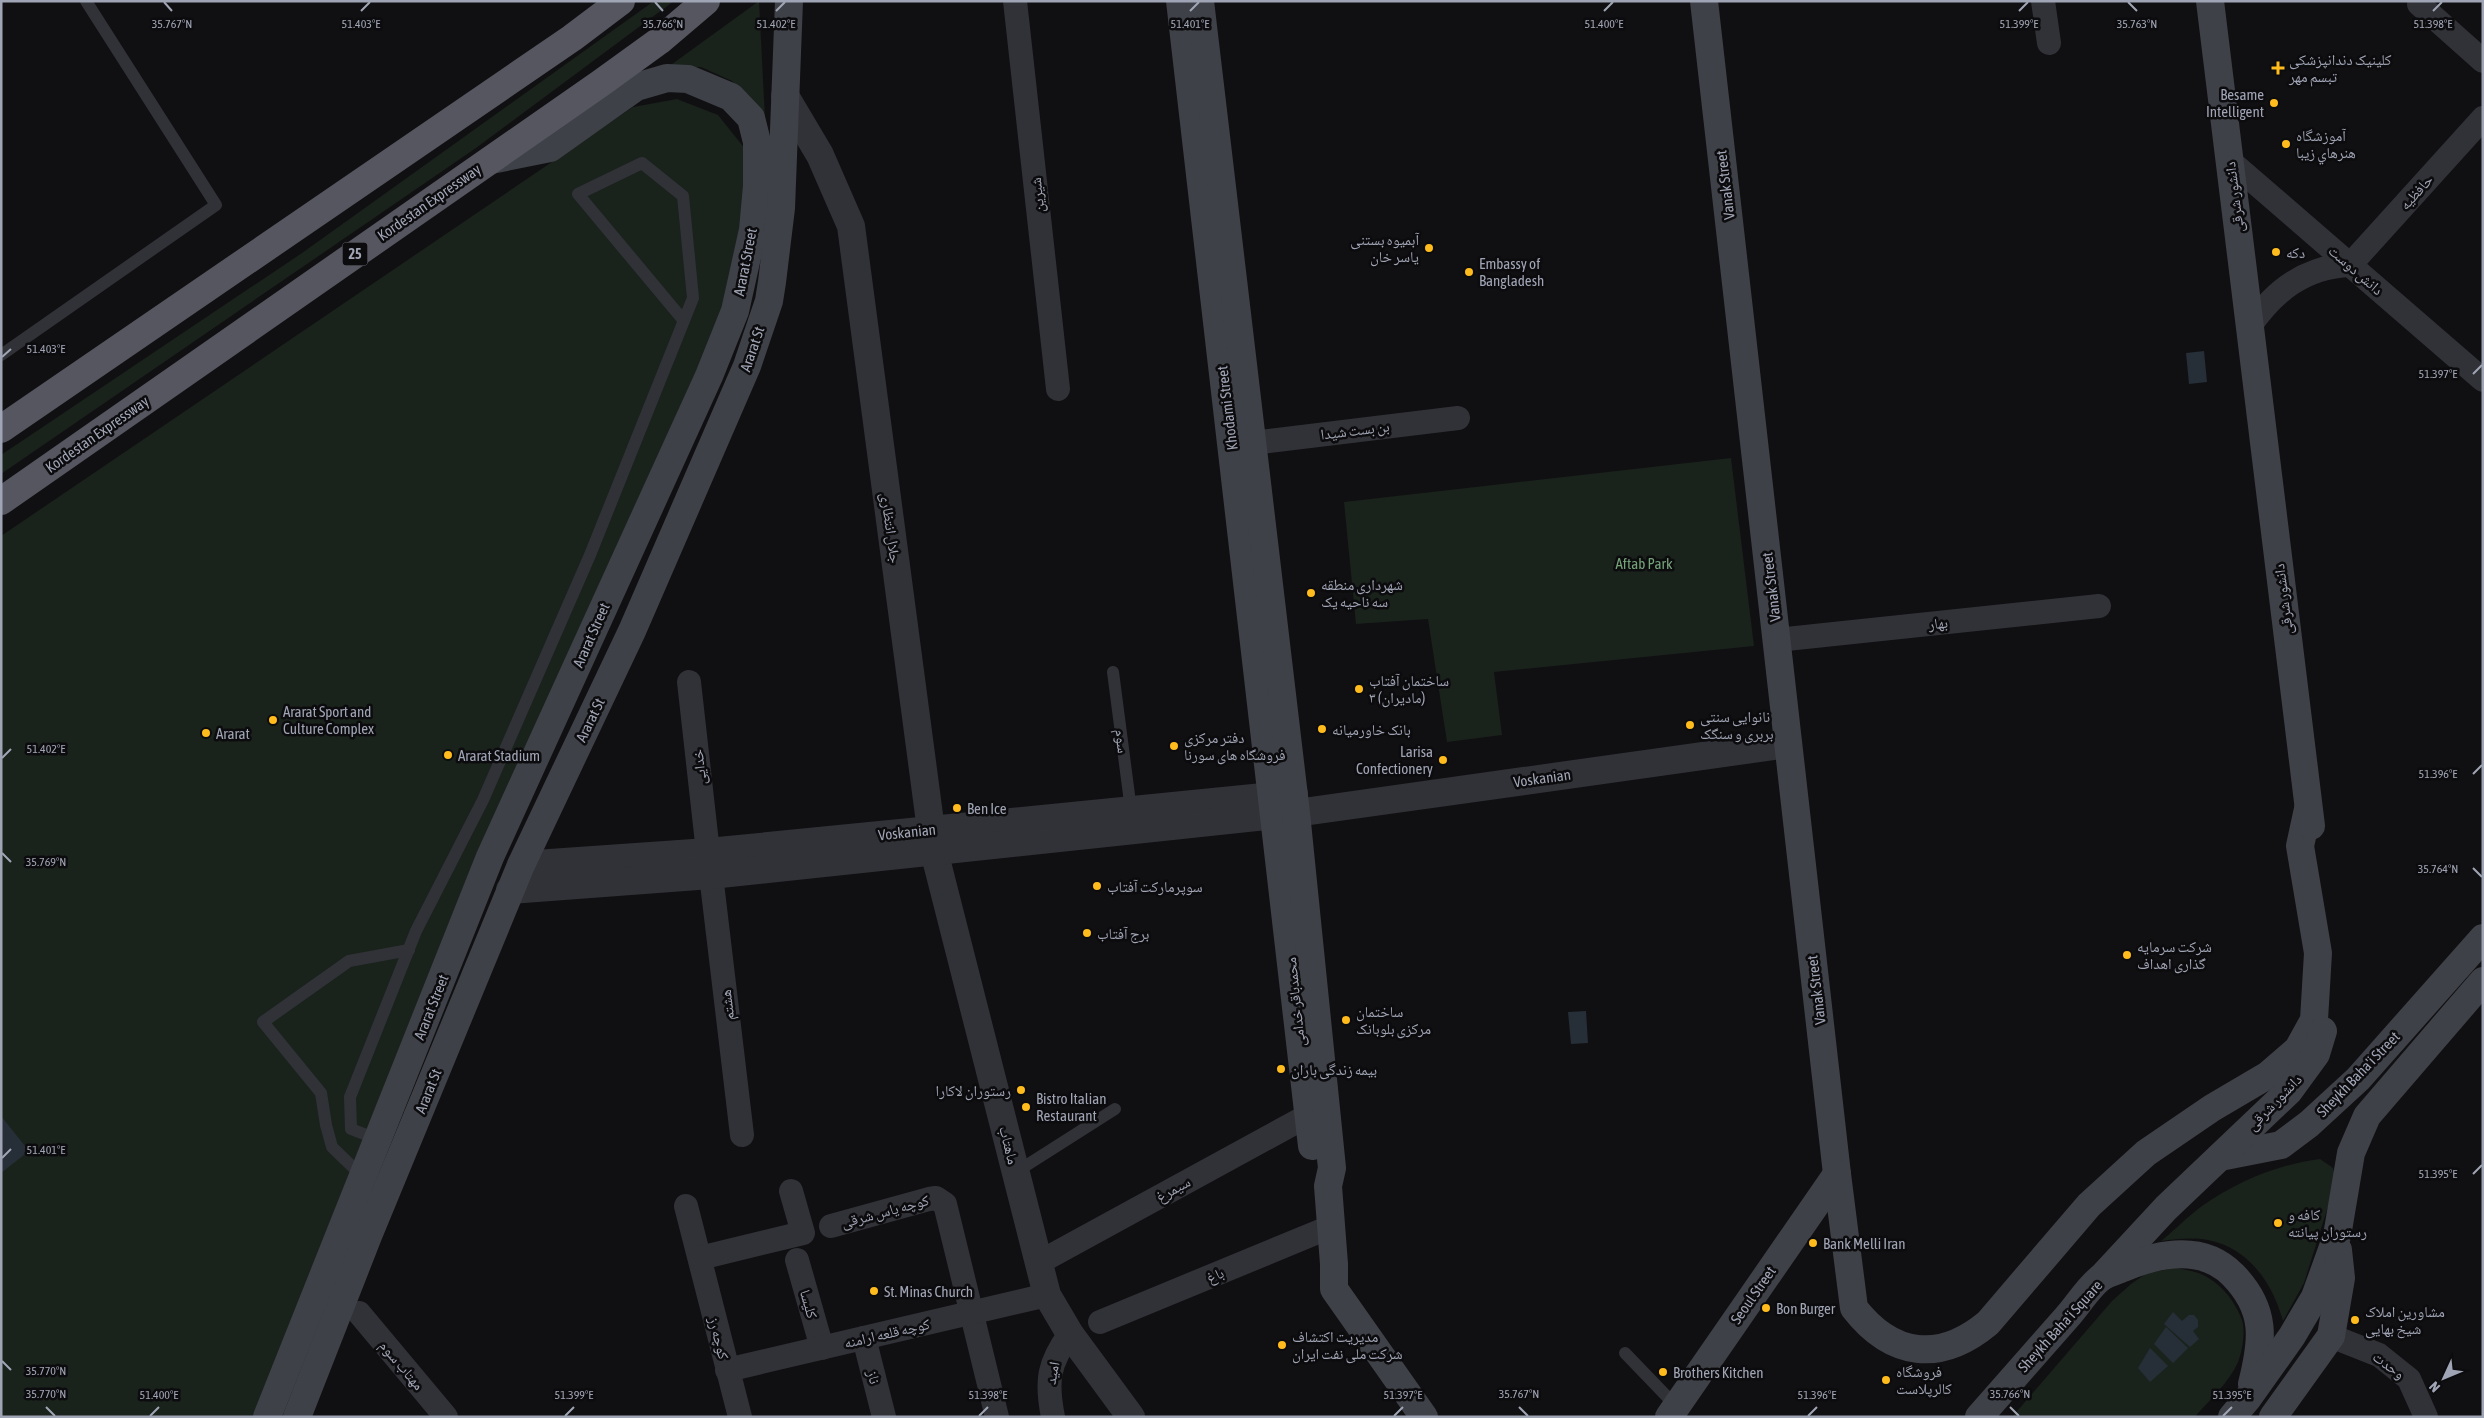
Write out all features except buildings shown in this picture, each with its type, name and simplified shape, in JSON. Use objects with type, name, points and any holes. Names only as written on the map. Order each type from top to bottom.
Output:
[{"type":"highway","points":[[572,38],[607,1]]},
{"type":"highway","points":[[1,429],[572,38],[621,1]]},
{"type":"highway","name":"Kordestan Expressway","points":[[1,501],[659,41],[706,1]]},
{"type":"main road","name":"Ararat St","points":[[297,1417],[392,1177],[510,890],[632,631],[735,396],[769,301],[780,208],[789,1]]},
{"type":"main road","name":"Khodami Street","points":[[1180,1],[1253,545],[1284,804]]},
{"type":"main road","name":"Khodami Street","points":[[1200,1],[1252,443],[1253,545]]},
{"type":"main road","name":"Vanak Street","points":[[1704,1],[1837,1174],[1854,1308],[1868,1326],[1886,1339],[1906,1348],[1928,1350],[1951,1347],[1971,1338],[1988,1323],[2089,1205],[2146,1153],[2212,1108],[2268,1075],[2298,1048],[2314,1020],[2318,953],[2300,846],[2308,809]]},
{"type":"main road","name":"دانشور شرقی","points":[[2210,1],[2308,809],[2332,953],[2330,1011],[2316,1054],[2289,1091],[2220,1158]]},
{"type":"main road","name":"Ararat Street","points":[[268,1417],[490,857],[709,376],[735,311],[753,230],[758,142],[751,118],[731,97],[688,79],[667,78],[636,87],[550,148],[491,160]]},
{"type":"main road","name":"محمدباقر خدامی","points":[[1284,804],[1294,900],[1332,1168],[1328,1186],[1334,1289],[1424,1417]]},
{"type":"main road","points":[[490,857],[521,864]]},
{"type":"main road","points":[[481,883],[510,890]]},
{"type":"main road","name":"محمدباقر خدامی","points":[[1294,900],[1307,1116],[1316,1167],[1328,1186]]},
{"type":"main road","name":"Sheykh Baha'i Street","points":[[2220,1158],[2280,1145],[2310,1124],[2358,1079],[2483,938]]},
{"type":"main road","name":"Sheykh Baha'i Street","points":[[2240,1407],[2292,1336],[2315,1297],[2337,1236],[2351,1152],[2367,1116],[2482,985]]},
{"type":"main road","points":[[2102,1277],[2166,1208],[2220,1158]]},
{"type":"main road","points":[[365,1172],[392,1177]]},
{"type":"main road","name":"Seoul Street","points":[[1673,1411],[1837,1174]]},
{"type":"main road","points":[[2273,1417],[2331,1336],[2340,1278],[2337,1236]]},
{"type":"main road","name":"Sheykh Baha'i Square","points":[[1979,1417],[2102,1277],[2131,1265],[2170,1254],[2202,1256],[2220,1264],[2230,1272],[2254,1302],[2259,1321],[2260,1349],[2240,1407]]},
{"type":"main road","name":"محمدباقر خدامی","points":[[1334,1264],[1443,1417]]},
{"type":"street","name":"شیرین","points":[[1015,1],[1058,389]]},
{"type":"street","points":[[2043,1],[2049,42]]},
{"type":"street","points":[[2419,4],[2483,61]]},
{"type":"street","name":"جلال انتظاری","points":[[785,96],[820,155],[851,226],[933,840]]},
{"type":"street","name":"حافظیه","points":[[2350,265],[2483,118]]},
{"type":"street","name":"دانش دوست","points":[[2230,161],[2483,380]]},
{"type":"street","points":[[2250,326],[2264,305],[2287,285],[2309,272],[2331,266],[2350,265]]},
{"type":"street","name":"بن بست شیدا","points":[[1252,443],[1458,418]]},
{"type":"street","name":"بهار","points":[[1777,640],[2099,606]]},
{"type":"street","name":"خدایی","points":[[689,682],[710,864]]},
{"type":"street","name":"Voskanian","points":[[933,840],[1131,810],[1284,804],[1788,744]]},
{"type":"street","points":[[510,890],[710,864],[1284,804]]},
{"type":"street","name":"ماهتاب","points":[[933,840],[1047,1295],[1070,1334],[1131,1417]]},
{"type":"street","points":[[521,864],[710,864]]},
{"type":"street","name":"هشتم","points":[[710,864],[742,1135]]},
{"type":"street","name":"سیمرغ","points":[[1038,1263],[1307,1116]]},
{"type":"street","points":[[700,1258],[802,1233],[791,1191]]},
{"type":"street","name":"کوچه یاس شرقی","points":[[831,1226],[929,1199],[942,1200],[947,1211],[971,1313]]},
{"type":"street","name":"کوچه رز","points":[[686,1206],[740,1417]]},
{"type":"street","name":"باغ","points":[[1100,1322],[1330,1227]]},
{"type":"street","name":"کلیسا","points":[[797,1260],[822,1348]]},
{"type":"street","name":"کوچه قلعه ارامنه","points":[[727,1370],[1047,1295]]},
{"type":"street","name":"مهتاب سوم","points":[[359,1313],[446,1417]]},
{"type":"street","points":[[971,1313],[997,1417]]},
{"type":"street","name":"امید","points":[[1053,1417],[1048,1393],[1051,1366],[1059,1348],[1070,1334]]},
{"type":"street","name":"وحدت","points":[[2331,1336],[2380,1355],[2409,1379],[2426,1417]]},
{"type":"street","name":"ناز","points":[[864,1338],[884,1417]]},
{"type":"lane","points":[[1,355],[216,205],[86,1]]},
{"type":"lane","points":[[377,1139],[351,1129],[350,1097],[432,896],[483,800],[590,555],[684,321],[693,298],[683,196],[642,163],[578,194],[684,321]]},
{"type":"lane","name":"سوم","points":[[1113,672],[1131,810]]},
{"type":"lane","points":[[365,1172],[332,1147],[321,1093],[263,1022],[349,961],[409,950]]},
{"type":"lane","points":[[1016,1172],[1115,1109]]},
{"type":"lane","points":[[1625,1353],[1673,1411]]},
{"type":"green space","points":[[654,1],[674,1],[476,148],[1,474],[1,455],[302,253]]},
{"type":"green space","points":[[759,1],[765,119],[732,81],[701,67],[668,67]]},
{"type":"green space","name":"Ararat Sport and Culture Complex","points":[[677,99],[718,115],[746,150],[751,194],[726,307],[460,903],[253,1417],[1,1417],[1,536],[633,107]]},
{"type":"green space","name":"Aftab Park","points":[[1731,458],[1754,646],[1494,672],[1502,735],[1447,742],[1428,619],[1356,624],[1344,502]]},
{"type":"green space","points":[[2320,1159],[2333,1168],[2336,1181],[2304,1283],[2283,1321],[2279,1307],[2266,1281],[2247,1259],[2236,1251],[2223,1244],[2202,1239],[2161,1241],[2197,1210],[2229,1189],[2258,1175],[2289,1165]]},
{"type":"green space","points":[[2176,1268],[2211,1279],[2235,1305],[2243,1325],[2242,1347],[2234,1370],[2195,1417],[2012,1417],[2112,1301],[2147,1273]]},
{"type":"shaded area","points":[[2204,351],[2207,382],[2189,384],[2186,353]]},
{"type":"shaded area","points":[[1586,1011],[1588,1043],[1571,1044],[1568,1012]]},
{"type":"shaded area","points":[[1,1116],[29,1151],[1,1173]]},
{"type":"shaded area","points":[[2173,1312],[2182,1321],[2189,1315],[2194,1315],[2198,1320],[2198,1327],[2193,1331],[2199,1339],[2190,1347],[2164,1324]]},
{"type":"shaded area","points":[[2166,1327],[2188,1348],[2173,1363],[2154,1344]]},
{"type":"shaded area","points":[[2150,1348],[2168,1366],[2150,1382],[2138,1368]]},
{"type":"place","name":"کلینیک دندانپزشکی تبسم مهر","points":[[2278,68]]},
{"type":"place","name":"Besame Intelligent","points":[[2274,103]]},
{"type":"place","name":"آموزشگاه هنرهاي زيبا","points":[[2286,144]]},
{"type":"place","name":"آبمیوه بستنی یاسر خان","points":[[1429,248]]},
{"type":"place","name":"دکه","points":[[2276,252]]},
{"type":"place","name":"Embassy of Bangladesh","points":[[1469,272]]},
{"type":"place","name":"شهرداری منطقه سه ناحیه یک","points":[[1311,593]]},
{"type":"place","name":"ساختمان آفتاب ۳ (مادیران)","points":[[1359,689]]},
{"type":"place","name":"Ararat Sport and Culture Complex","points":[[273,720]]},
{"type":"place","name":"نانوایی سنتی بربری و سنگک","points":[[1690,725]]},
{"type":"place","name":"بانک خاورمیانه","points":[[1322,729]]},
{"type":"place","name":"Ararat","points":[[206,733]]},
{"type":"place","name":"دفتر مرکزی فروشگاه های سورنا","points":[[1174,746]]},
{"type":"place","name":"Ararat Stadium","points":[[448,755]]},
{"type":"place","name":"Larisa Confectionery","points":[[1443,760]]},
{"type":"place","name":"Ben Ice","points":[[957,808]]},
{"type":"place","name":"سوپرمارکت آفتاب","points":[[1097,886]]},
{"type":"place","name":"برج آفتاب","points":[[1087,933]]},
{"type":"place","name":"شرکت سرمایه گذاری اهداف","points":[[2127,955]]},
{"type":"place","name":"ساختمان مرکزی بلوبانک","points":[[1346,1020]]},
{"type":"place","name":"بیمه زندگی باران","points":[[1281,1069]]},
{"type":"place","name":"رستوران لاکارا","points":[[1021,1090]]},
{"type":"place","name":"Bistro Italian Restaurant","points":[[1026,1107]]},
{"type":"place","name":"کافه و رستوران پیانته","points":[[2278,1223]]},
{"type":"place","name":"Bank Melli Iran","points":[[1813,1243]]},
{"type":"place","name":"St. Minas Church","points":[[874,1291]]},
{"type":"place","name":"Bon Burger","points":[[1766,1308]]},
{"type":"place","name":"مشاورین املاک شیخ بهایی","points":[[2355,1320]]},
{"type":"place","name":"مدیریت اکتشاف شرکت ملی نفت ایران","points":[[1282,1345]]},
{"type":"place","name":"Brothers Kitchen","points":[[1663,1372]]},
{"type":"place","name":"فروشگاه کالرپلاست","points":[[1886,1380]]}]
